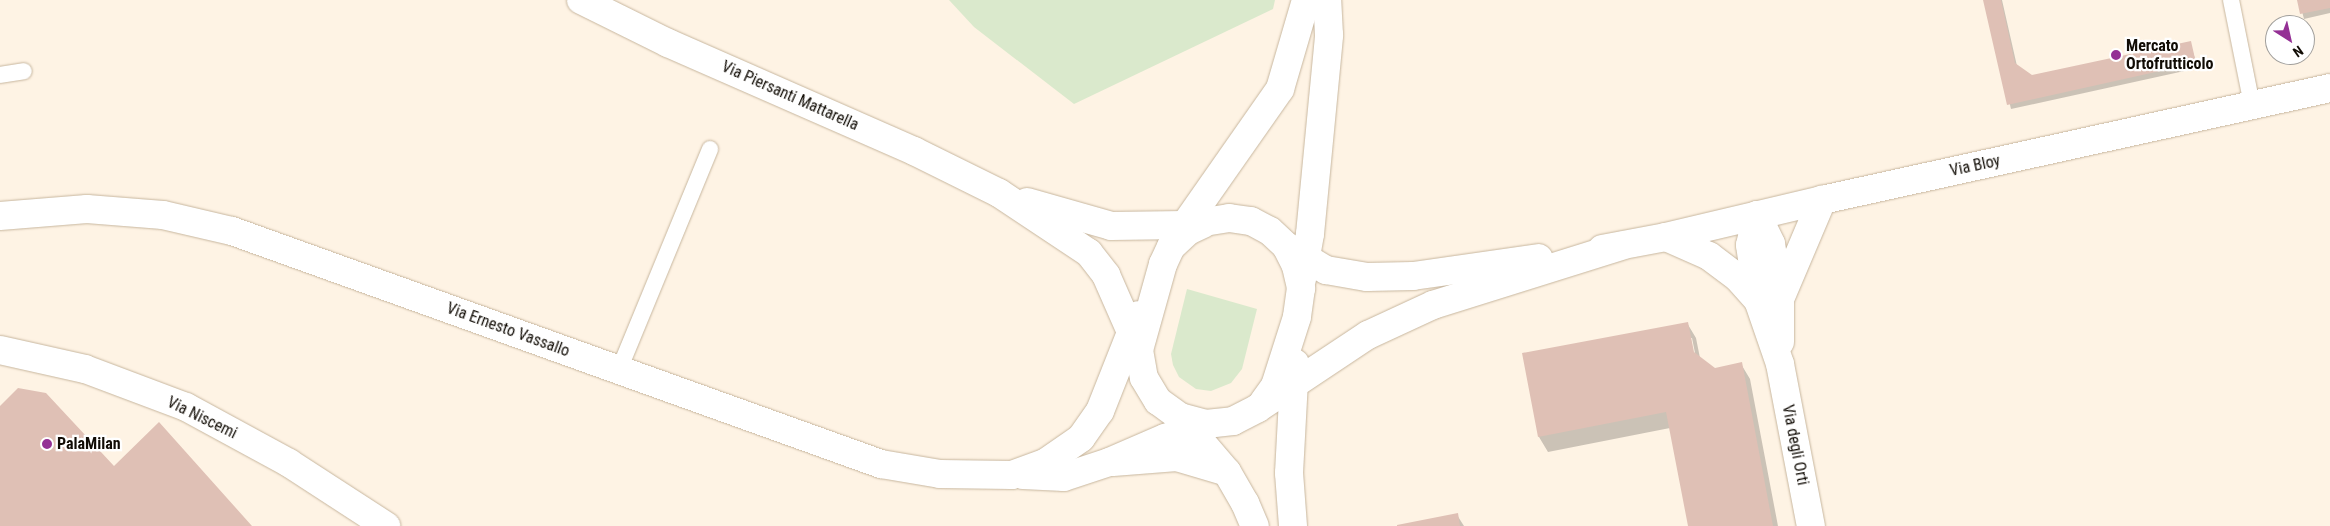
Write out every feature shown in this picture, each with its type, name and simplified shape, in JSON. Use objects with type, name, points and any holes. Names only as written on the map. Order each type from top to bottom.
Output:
[{"type":"street","name":"Via Piersanti Mattarella","points":[[581,0],[668,43],[914,151],[999,193]]},
{"type":"street","points":[[1012,475],[1045,462],[1081,438],[1100,411],[1182,239],[1280,89],[1306,0]]},
{"type":"street","points":[[1293,526],[1290,473],[1297,317],[1301,288],[1296,266],[1296,252],[1329,35],[1327,0]]},
{"type":"street","name":"Via Bloy","points":[[1620,246],[2330,88]]},
{"type":"street","points":[[999,193],[1111,226],[1182,239],[1229,218],[1251,221],[1270,231],[1296,252],[1326,270],[1367,276],[1413,276],[1620,246]]},
{"type":"street","points":[[999,193],[1089,253],[1106,275],[1135,340],[1144,378],[1158,401],[1192,424],[1227,472],[1245,503],[1254,526]]},
{"type":"street","points":[[1769,299],[1822,200]]},
{"type":"street","name":"Via Ernesto Vassallo","points":[[0,216],[88,210],[163,215],[232,231],[881,464],[940,474],[1064,477],[1109,462]]},
{"type":"street","points":[[1757,215],[1771,244],[1769,299]]},
{"type":"street","points":[[1666,237],[1709,256],[1769,299]]},
{"type":"street","points":[[1109,462],[1192,424],[1233,421],[1258,408],[1368,335],[1433,305],[1620,246]]},
{"type":"street","name":"Via degli Orti","points":[[1769,299],[1811,526]]},
{"type":"street","points":[[1258,408],[1275,386],[1297,317]]},
{"type":"street","name":"Via Niscemi","points":[[0,350],[85,369],[186,407],[289,463],[386,526]]},
{"type":"street","points":[[1109,462],[1177,457],[1227,472]]},
{"type":"lane","points":[[2230,0],[2252,104]]},
{"type":"lane","points":[[0,75],[24,71]]},
{"type":"lane","points":[[619,370],[710,149]]},
{"type":"green space","points":[[949,0],[1275,0],[1273,9],[1074,104],[974,27]]},
{"type":"green space","points":[[1187,289],[1257,309],[1242,369],[1231,383],[1211,391],[1196,389],[1179,377],[1173,365],[1171,354]]},
{"type":"building","points":[[1983,0],[2001,0],[2015,63],[2032,75],[2191,41],[2196,63],[2007,105]]},
{"type":"building","points":[[2297,0],[2330,0],[2330,8],[2300,14]]},
{"type":"building","points":[[1688,322],[1694,352],[1715,368],[1742,362],[1773,526],[1688,526],[1666,412],[1538,437],[1522,353]]},
{"type":"building","name":"PalaMilan","points":[[18,388],[46,393],[114,466],[159,422],[252,526],[0,526],[0,406]]},
{"type":"building","points":[[1458,513],[1460,526],[1397,526],[1397,525]]},
{"type":"place","name":"Mercato Ortofrutticolo","points":[[2116,55]]},
{"type":"place","name":"PalaMilan","points":[[47,444]]}]
